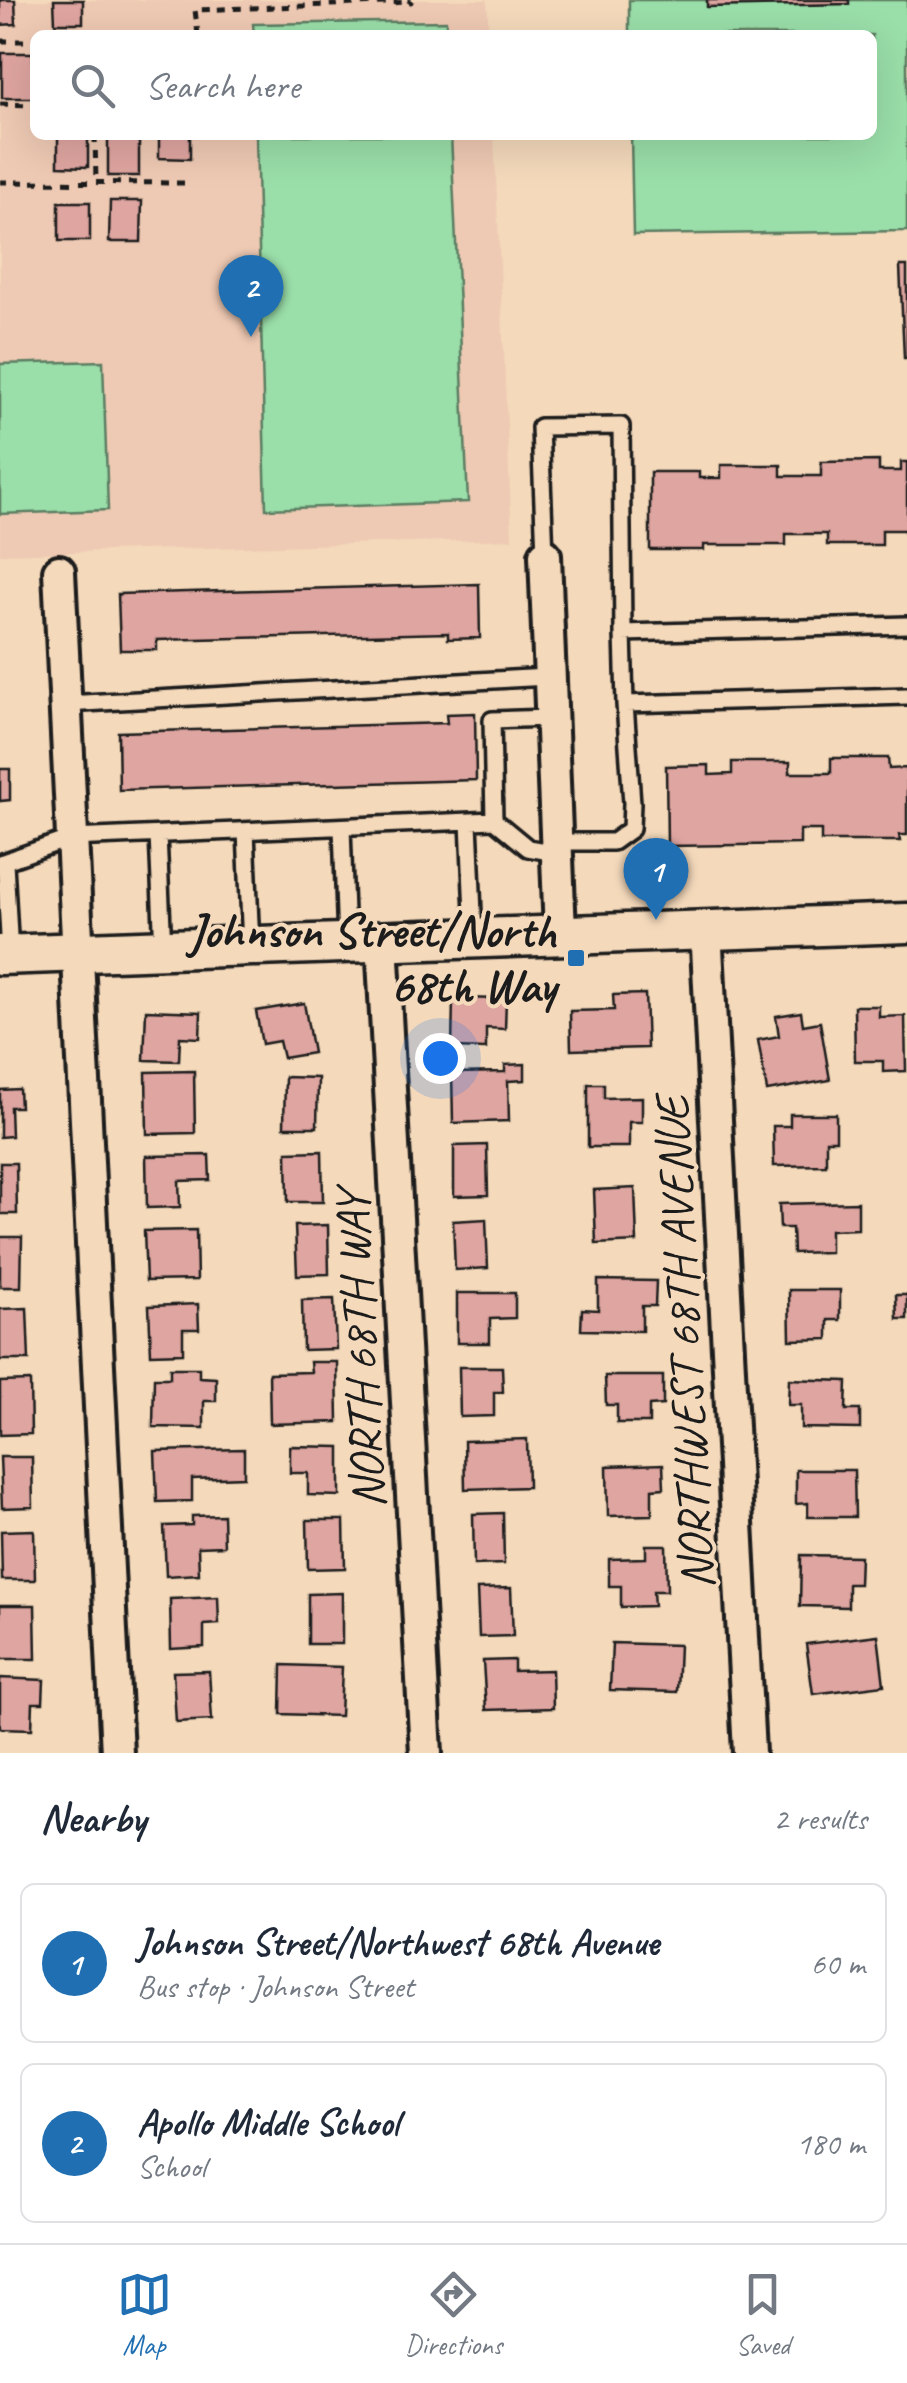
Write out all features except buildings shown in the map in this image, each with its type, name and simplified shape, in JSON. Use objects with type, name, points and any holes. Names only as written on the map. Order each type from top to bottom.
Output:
[{"type":"street","points":[[545,555],[560,933]]},
{"type":"street","points":[[59,571],[117,1753]]},
{"type":"street","points":[[5,955],[907,922]]},
{"type":"street","name":"NORTHWEST 68TH AVENUE","points":[[706,928],[749,1753]]},
{"type":"street","name":"NORTH 68TH WAY","points":[[364,942],[426,1753]]},
{"type":"lane","points":[[5,955],[3,863],[71,838],[494,820],[528,848],[556,848],[612,842],[631,830],[624,704],[620,426],[540,427],[545,555]]},
{"type":"lane","points":[[624,634],[907,625]]},
{"type":"lane","points":[[66,704],[548,677]]},
{"type":"lane","points":[[624,704],[907,696]]},
{"type":"lane","points":[[494,820],[492,720],[550,718]]},
{"type":"lane","points":[[468,822],[474,937]]},
{"type":"lane","points":[[342,827],[364,942]]},
{"type":"lane","points":[[246,831],[251,947]]},
{"type":"lane","points":[[158,835],[162,950]]},
{"type":"path","points":[[197,30],[195,10],[411,2],[408,0]]},
{"type":"path","points":[[0,41],[30,40]]},
{"type":"path","points":[[0,104],[30,105]]},
{"type":"path","points":[[95,140],[96,183]]},
{"type":"path","points":[[0,182],[191,183]]},
{"type":"shaded area","points":[[0,0],[487,0],[489,30],[30,30],[30,140],[494,140],[512,539],[0,554]]},
{"type":"green space","points":[[629,0],[907,0],[907,231],[633,235],[631,140],[877,140],[877,30],[629,30]]},
{"type":"green space","points":[[446,21],[446,30],[254,30],[253,24]]},
{"type":"green space","points":[[256,140],[451,140],[468,502],[266,509]]},
{"type":"green space","points":[[103,361],[108,510],[0,514],[0,364]]},
{"type":"place","name":"Apollo Middle School","points":[[251,337]]},
{"type":"place","name":"Johnson Street/Northwest 68th Avenue","points":[[656,920]]},
{"type":"place","name":"Johnson Street/North 68th Way","points":[[576,958]]}]
